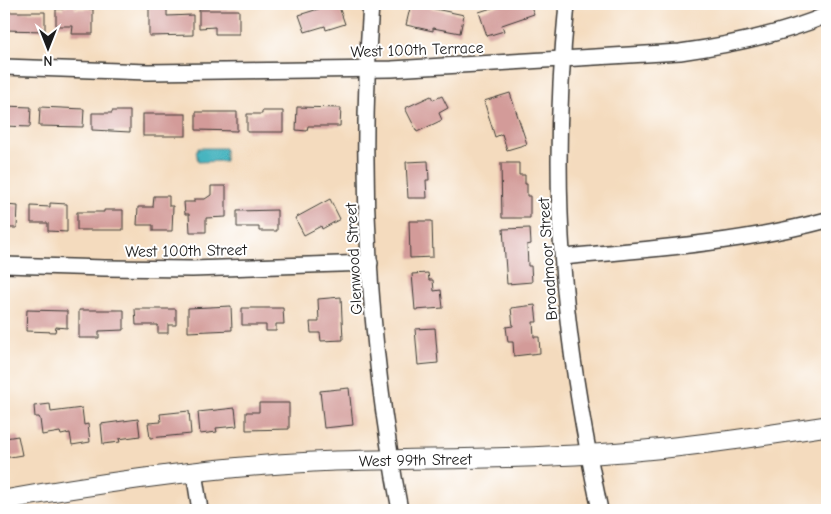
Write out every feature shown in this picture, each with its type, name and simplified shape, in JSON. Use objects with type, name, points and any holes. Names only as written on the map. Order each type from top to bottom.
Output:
[{"type":"street","name":"Glenwood Street","points":[[371,4],[367,69],[366,177],[370,263],[376,341],[400,510]]},
{"type":"street","name":"Broadmoor Street","points":[[567,4],[562,59],[560,150],[563,257],[575,378],[600,510]]},
{"type":"street","name":"West 100th Terrace","points":[[4,67],[148,72],[367,69],[680,52],[716,47],[769,35],[827,15]]},
{"type":"street","points":[[563,257],[657,248],[764,234],[827,220]]},
{"type":"street","name":"West 100th Street","points":[[4,265],[192,269],[370,263]]},
{"type":"street","name":"West 99th Street","points":[[4,500],[60,490],[194,472],[312,462],[522,458],[649,450],[730,441],[827,426]]},
{"type":"street","points":[[194,472],[200,510]]},
{"type":"water","points":[[198,148],[225,148],[225,161],[198,162],[196,151],[198,151]]},
{"type":"building","points":[[338,4],[345,24],[326,30],[325,26],[305,32],[299,15]]},
{"type":"building","points":[[411,4],[464,15],[460,33],[433,28],[433,31],[406,25]]},
{"type":"building","points":[[504,4],[530,4],[534,14],[502,25],[504,31],[487,36],[479,12]]},
{"type":"building","points":[[63,6],[75,6],[75,9],[93,9],[93,34],[72,34],[73,26],[56,26],[56,9],[63,9]]},
{"type":"building","points":[[167,6],[167,16],[193,15],[193,35],[149,36],[149,7]]},
{"type":"building","points":[[199,10],[239,10],[239,34],[215,34],[215,27],[199,28]]},
{"type":"building","points":[[4,12],[45,12],[45,31],[4,30]]},
{"type":"building","points":[[510,93],[527,144],[507,150],[502,134],[495,137],[484,101]]},
{"type":"building","points":[[431,96],[433,100],[442,96],[448,108],[439,113],[442,120],[417,132],[405,108]]},
{"type":"building","points":[[4,106],[31,107],[30,127],[4,126]]},
{"type":"building","points":[[40,107],[84,109],[83,127],[39,126]]},
{"type":"building","points":[[297,107],[341,108],[340,126],[308,126],[307,131],[296,130]]},
{"type":"building","points":[[112,111],[130,111],[130,132],[92,130],[92,113],[112,113]]},
{"type":"building","points":[[262,111],[283,111],[283,132],[247,132],[247,114],[262,114]]},
{"type":"building","points":[[196,112],[237,112],[237,131],[196,130]]},
{"type":"building","points":[[143,114],[186,114],[186,136],[143,136]]},
{"type":"building","points":[[428,161],[429,180],[426,180],[427,198],[408,198],[406,162]]},
{"type":"building","points":[[501,163],[519,163],[519,175],[525,175],[527,196],[530,196],[530,218],[502,218]]},
{"type":"building","points":[[211,186],[226,186],[226,217],[206,218],[206,232],[190,232],[189,214],[185,214],[184,202],[194,202],[194,199],[205,199],[211,195]]},
{"type":"building","points":[[154,196],[169,196],[169,206],[173,206],[172,231],[153,231],[153,225],[137,225],[138,207],[153,207]]},
{"type":"building","points":[[330,199],[340,219],[322,229],[321,226],[304,235],[295,218]]},
{"type":"building","points":[[50,203],[67,204],[67,232],[48,231],[48,223],[31,223],[31,206],[50,207]]},
{"type":"building","points":[[4,205],[18,206],[17,228],[4,228]]},
{"type":"building","points":[[104,210],[123,210],[123,230],[77,230],[77,212],[104,212]]},
{"type":"building","points":[[277,210],[277,231],[259,231],[259,227],[237,227],[237,211]]},
{"type":"building","points":[[409,221],[432,221],[433,257],[410,258]]},
{"type":"building","points":[[530,228],[531,244],[527,245],[528,266],[531,266],[532,282],[507,284],[503,229]]},
{"type":"building","points":[[428,273],[429,280],[433,280],[434,291],[441,290],[443,308],[415,310],[412,274]]},
{"type":"building","points":[[341,297],[343,340],[321,341],[320,333],[311,333],[310,322],[319,322],[318,299]]},
{"type":"building","points":[[535,305],[537,322],[533,322],[534,337],[539,337],[540,353],[514,356],[513,342],[508,342],[506,327],[513,326],[511,308]]},
{"type":"building","points":[[231,306],[232,330],[188,332],[188,308]]},
{"type":"building","points":[[4,307],[7,308],[6,335],[4,335]]},
{"type":"building","points":[[242,308],[283,308],[284,324],[276,324],[276,331],[266,331],[266,325],[242,325]]},
{"type":"building","points":[[135,309],[176,309],[176,325],[168,325],[168,333],[158,333],[158,325],[136,325]]},
{"type":"building","points":[[27,310],[67,311],[67,328],[56,327],[55,332],[26,331]]},
{"type":"building","points":[[79,310],[124,310],[124,330],[99,331],[99,338],[79,338]]},
{"type":"building","points":[[435,328],[438,363],[418,365],[415,329]]},
{"type":"building","points":[[349,388],[353,425],[324,428],[320,391]]},
{"type":"building","points":[[259,403],[289,403],[289,429],[246,430],[246,412],[259,412]]},
{"type":"building","points":[[50,404],[51,412],[82,408],[84,425],[88,424],[90,442],[72,445],[70,433],[61,435],[60,432],[42,435],[40,419],[35,417],[34,406]]},
{"type":"building","points":[[235,408],[237,426],[216,428],[217,432],[200,434],[198,412]]},
{"type":"building","points":[[189,411],[191,434],[150,438],[148,423],[161,422],[160,414]]},
{"type":"building","points":[[138,419],[140,436],[119,439],[120,442],[103,444],[101,424]]},
{"type":"building","points":[[4,434],[5,438],[18,436],[22,455],[4,458]]}]
